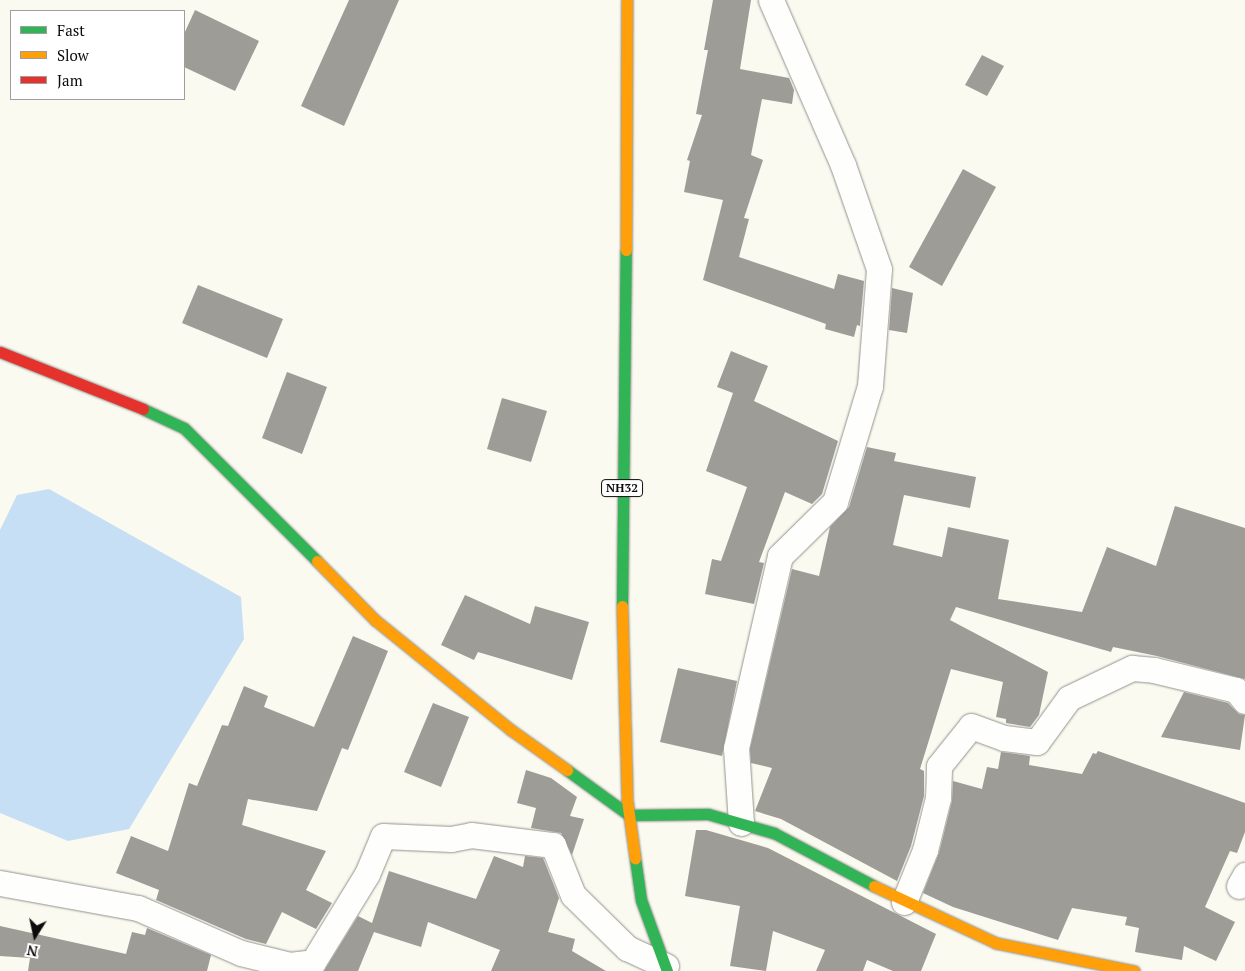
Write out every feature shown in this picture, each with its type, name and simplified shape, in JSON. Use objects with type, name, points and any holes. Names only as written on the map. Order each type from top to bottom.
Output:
[{"type":"street","name":"NH32","points":[[627,0],[626,349],[621,543],[629,815],[641,900],[666,969]]},
{"type":"street","points":[[740,824],[736,748],[780,556],[835,502],[870,386],[879,269],[843,165],[771,0]]},
{"type":"street","points":[[0,352],[109,394],[184,428],[248,489],[375,620],[511,730],[629,815],[708,814],[774,833],[904,902],[996,943],[1134,971]]},
{"type":"street","points":[[904,902],[925,850],[938,798],[940,766],[971,726],[1004,738],[1037,742],[1069,698],[1132,668],[1154,670],[1236,690],[1245,701]]},
{"type":"street","points":[[0,883],[138,908],[241,952],[290,964],[313,962],[367,874],[383,836],[451,840],[471,835],[553,845],[573,894],[628,948],[666,969]]},
{"type":"water","points":[[49,489],[241,597],[244,639],[129,829],[68,841],[0,813],[0,530],[17,495]]},
{"type":"building","points":[[349,0],[399,0],[344,126],[301,106]]},
{"type":"building","points":[[713,0],[751,0],[740,69],[789,78],[794,90],[792,104],[762,99],[751,155],[763,160],[744,218],[749,219],[739,257],[834,289],[838,274],[864,281],[860,326],[857,325],[854,337],[825,329],[826,324],[703,280],[723,200],[684,192],[690,161],[687,160],[702,115],[696,114],[708,50],[704,50]]},
{"type":"building","points":[[195,10],[259,41],[235,91],[185,67],[185,32]]},
{"type":"building","points":[[982,55],[1004,66],[987,96],[965,85]]},
{"type":"building","points":[[963,169],[996,187],[942,286],[909,267]]},
{"type":"building","points":[[198,285],[283,319],[267,358],[182,323]]},
{"type":"building","points":[[892,288],[913,293],[907,333],[889,330]]},
{"type":"building","points":[[731,351],[768,366],[754,401],[838,441],[822,494],[812,504],[785,492],[759,562],[764,563],[754,604],[705,594],[712,559],[721,561],[747,487],[706,471],[733,393],[717,387]]},
{"type":"building","points":[[287,372],[327,387],[302,454],[262,438]]},
{"type":"building","points":[[502,398],[547,411],[531,462],[487,449]]},
{"type":"building","points":[[867,447],[896,453],[894,461],[976,477],[970,508],[904,495],[893,545],[942,557],[948,527],[1009,540],[998,599],[1082,612],[1107,547],[1156,566],[1175,506],[1245,528],[1245,679],[1157,656],[1113,647],[1111,652],[956,607],[950,620],[1048,672],[1039,715],[1030,727],[1006,723],[1006,719],[996,717],[1003,682],[951,669],[920,769],[924,771],[924,796],[911,846],[897,881],[781,819],[755,811],[772,768],[751,763],[750,749],[792,569],[819,576],[830,527],[849,507]]},
{"type":"building","points":[[465,595],[530,624],[535,606],[589,622],[572,680],[478,652],[474,660],[441,645]]},
{"type":"building","points":[[353,636],[388,651],[348,750],[342,748],[317,811],[248,799],[242,825],[326,851],[306,890],[332,903],[316,929],[282,912],[266,944],[246,939],[156,900],[159,890],[116,873],[131,836],[168,851],[189,783],[197,786],[222,725],[228,726],[244,686],[268,696],[264,707],[314,727]]},
{"type":"building","points":[[678,668],[737,681],[722,756],[660,742]]},
{"type":"building","points":[[1184,692],[1228,703],[1239,714],[1245,715],[1240,750],[1161,737]]},
{"type":"building","points":[[433,703],[469,717],[441,787],[404,772]]},
{"type":"building","points":[[1098,751],[1245,803],[1245,832],[1237,853],[1230,851],[1205,907],[1235,922],[1216,961],[1184,946],[1182,960],[1135,952],[1139,928],[1125,925],[1127,917],[1072,908],[1058,940],[953,907],[923,893],[939,853],[952,801],[953,781],[982,789],[987,767],[998,769],[1001,752],[1030,756],[1029,765],[1082,774],[1093,753],[1096,754]]},
{"type":"building","points":[[526,770],[551,778],[577,797],[570,816],[584,819],[572,855],[561,833],[531,828],[536,808],[517,803]]},
{"type":"building","points":[[696,830],[706,830],[768,848],[936,934],[921,971],[893,971],[867,960],[863,971],[816,971],[825,950],[773,931],[766,971],[730,966],[740,906],[685,896]]},
{"type":"building","points":[[494,856],[523,867],[525,856],[543,858],[559,898],[548,932],[575,939],[572,951],[606,971],[491,971],[500,950],[428,922],[421,947],[374,932],[358,971],[324,971],[358,916],[372,923],[389,871],[476,899]]},
{"type":"building","points":[[0,926],[126,954],[132,932],[145,935],[147,928],[211,955],[207,971],[28,971],[30,958],[0,956]]},
{"type":"traffic: fast","points":[[622,606],[626,250]]},
{"type":"traffic: fast","points":[[143,409],[184,428],[317,561]]},
{"type":"traffic: fast","points":[[567,770],[629,815],[708,814],[774,833],[874,886]]},
{"type":"traffic: fast","points":[[635,858],[641,900],[667,971]]},
{"type":"traffic: slow","points":[[626,250],[627,0]]},
{"type":"traffic: slow","points":[[317,561],[375,620],[511,730],[567,770]]},
{"type":"traffic: slow","points":[[622,606],[627,800],[635,858]]},
{"type":"traffic: slow","points":[[874,886],[996,943],[1134,971]]},
{"type":"traffic: jam","points":[[0,352],[143,409]]}]
